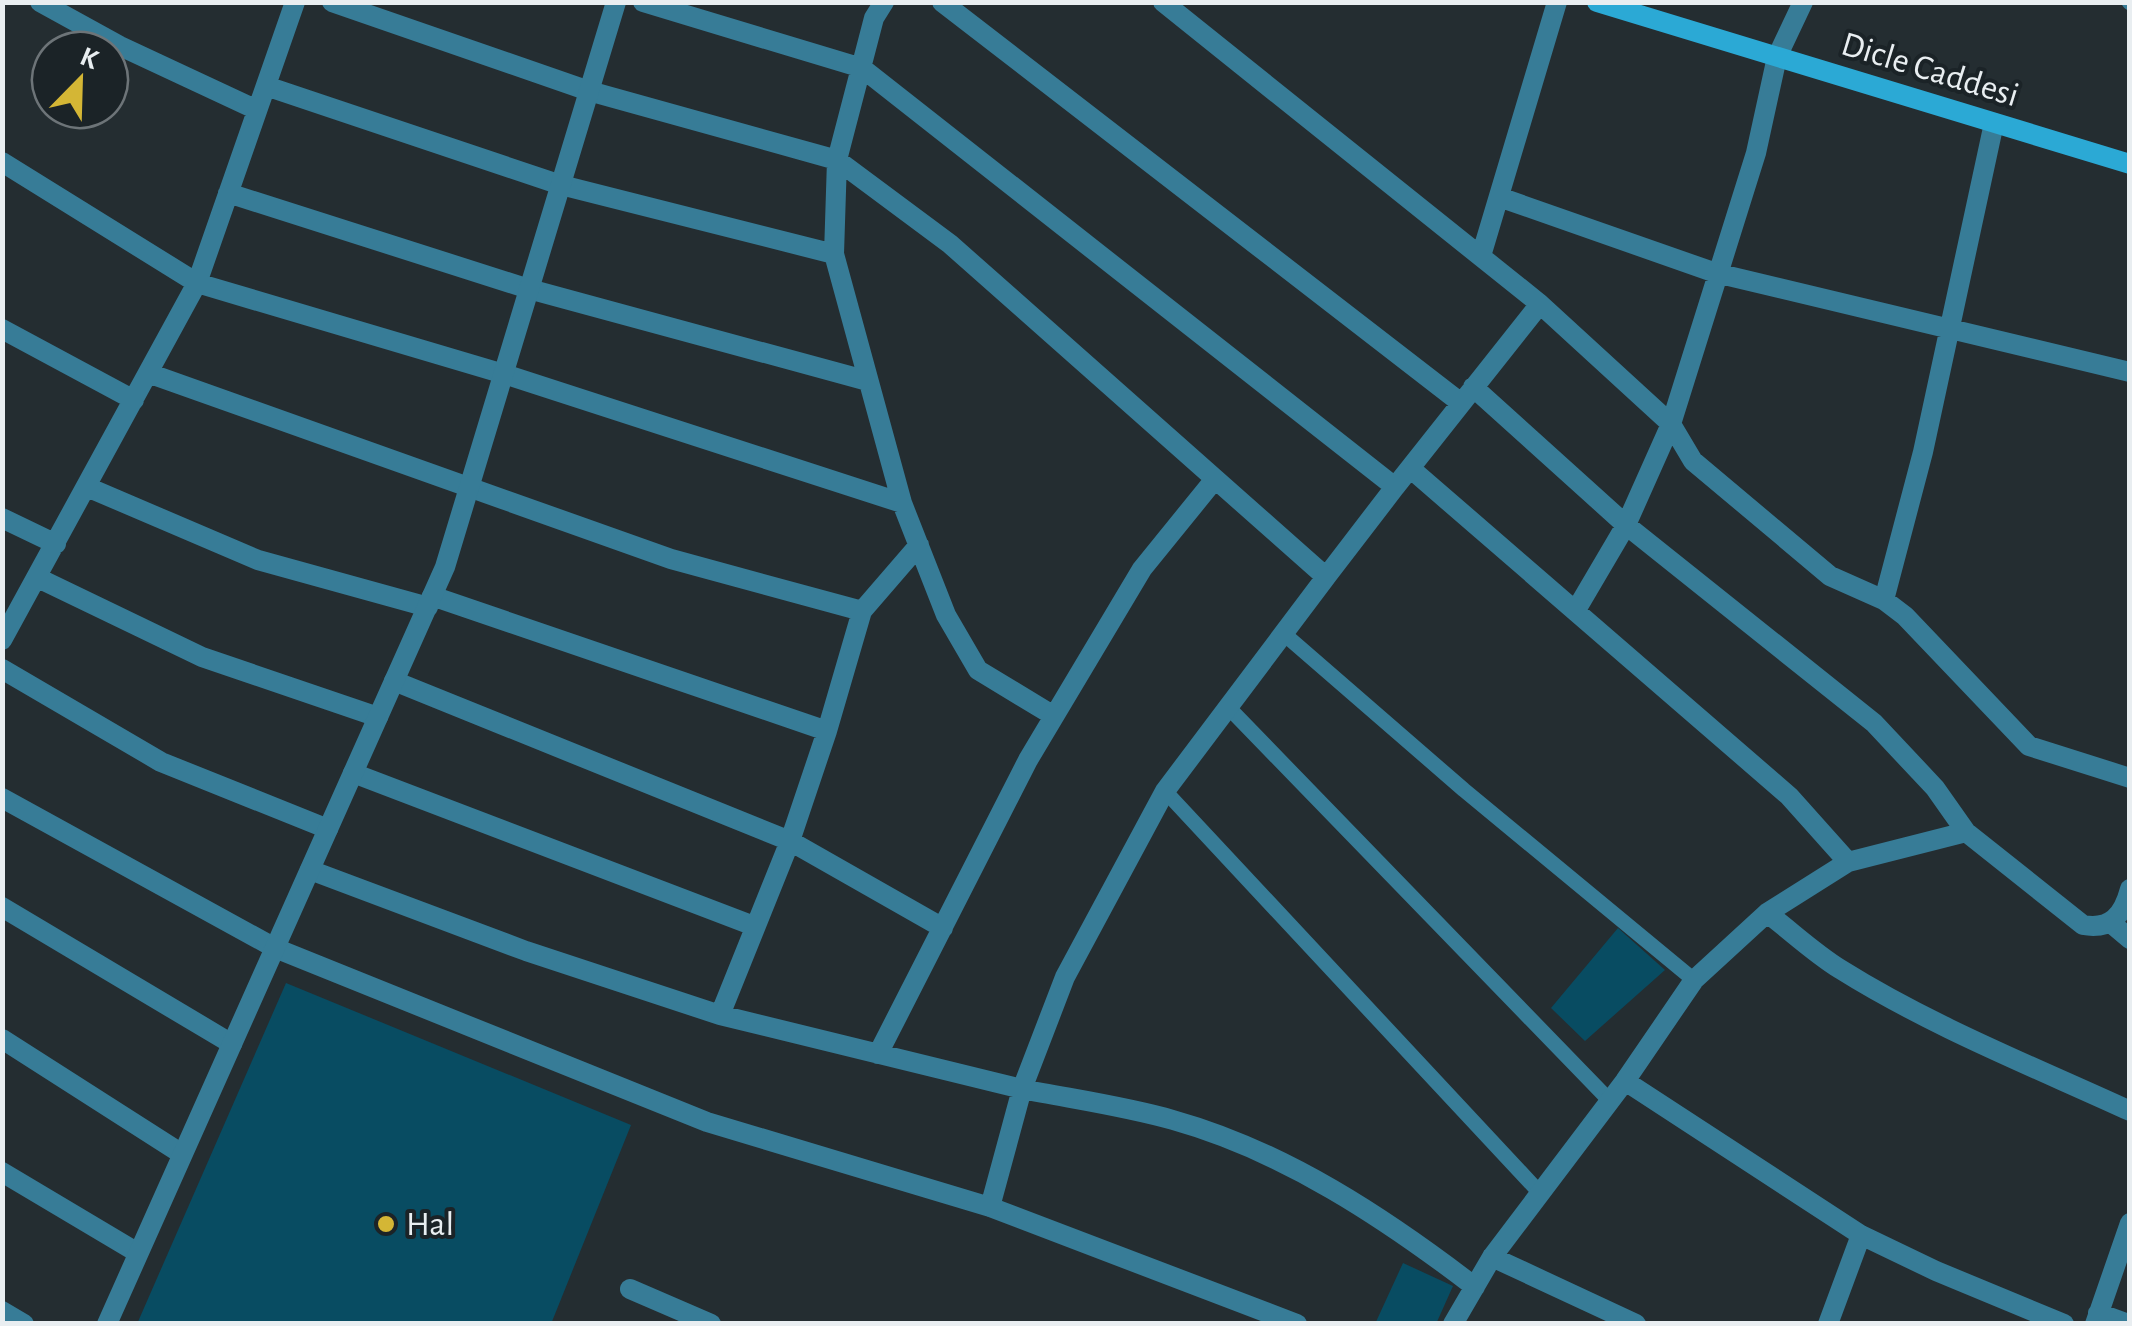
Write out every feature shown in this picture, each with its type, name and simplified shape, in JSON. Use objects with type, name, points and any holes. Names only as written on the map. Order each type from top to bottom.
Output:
[{"type":"main road","name":"Dicle Caddesi","points":[[1597,2],[2130,164]]},
{"type":"street","points":[[40,2],[120,46],[257,110]]},
{"type":"street","points":[[2,640],[197,283],[295,2]]},
{"type":"street","points":[[332,2],[590,91],[836,160],[950,244],[1326,578]]},
{"type":"street","points":[[107,1324],[445,567],[616,2]]},
{"type":"street","points":[[643,2],[862,68],[1395,487]]},
{"type":"street","points":[[884,2],[874,18],[836,160],[834,254],[902,503],[946,615],[978,670],[1054,716]]},
{"type":"street","points":[[942,2],[1467,395],[1874,722],[1935,788],[1966,832],[2083,925],[2110,923],[2123,910],[2130,889]]},
{"type":"street","points":[[1163,2],[1540,304],[1671,424],[1694,461],[1830,576],[1884,600],[1926,635],[2029,746],[2130,778]]},
{"type":"street","points":[[1481,256],[1557,2]]},
{"type":"street","points":[[1576,610],[1626,525],[1671,424],[1756,152],[1777,58],[1804,2]]},
{"type":"street","points":[[266,86],[561,185],[834,254]]},
{"type":"street","points":[[1884,600],[1923,452],[1994,123]]},
{"type":"street","points":[[2,162],[197,283],[504,374],[902,503]]},
{"type":"street","points":[[228,193],[529,289],[868,382]]},
{"type":"street","points":[[1499,196],[1716,272],[2130,372]]},
{"type":"street","points":[[990,1207],[1022,1089],[1065,977],[1165,790],[1395,487],[1540,304]]},
{"type":"street","points":[[2,329],[134,400]]},
{"type":"street","points":[[148,373],[670,559],[862,611]]},
{"type":"street","points":[[1410,468],[1790,796],[1848,862]]},
{"type":"street","points":[[878,1054],[1028,760],[1142,569],[1215,479]]},
{"type":"street","points":[[87,487],[258,560],[430,602],[827,732]]},
{"type":"street","points":[[2,518],[56,544]]},
{"type":"street","points":[[720,1016],[790,841],[862,611],[918,545]]},
{"type":"street","points":[[38,578],[202,657],[378,717]]},
{"type":"street","points":[[2,669],[161,762],[328,829]]},
{"type":"street","points":[[394,681],[790,841],[943,928]]},
{"type":"street","points":[[353,773],[754,926]]},
{"type":"street","points":[[2,798],[275,948],[707,1122],[990,1207],[1297,1324]]},
{"type":"street","points":[[1453,1324],[1492,1257],[1625,1081],[1694,980],[1767,913],[1848,862],[1966,832]]},
{"type":"street","points":[[310,870],[720,1016],[1022,1089],[1173,1120],[1275,1161],[1376,1216],[1474,1287]]},
{"type":"street","points":[[2,907],[232,1044]]},
{"type":"street","points":[[1767,913],[1838,968],[1889,997],[2130,1111]]},
{"type":"street","points":[[2110,923],[2130,939]]},
{"type":"street","points":[[2,1039],[182,1154]]},
{"type":"street","points":[[1625,1081],[1861,1234],[1936,1271],[2064,1324]]},
{"type":"street","points":[[2,1172],[138,1252]]},
{"type":"street","points":[[2128,1324],[2097,1318],[2130,1223]]},
{"type":"street","points":[[1828,1324],[1861,1234]]},
{"type":"street","points":[[1492,1257],[1636,1324]]},
{"type":"street","points":[[630,1289],[711,1324]]},
{"type":"street","points":[[2,1311],[24,1324]]},
{"type":"lane","points":[[1283,634],[1694,980]]},
{"type":"lane","points":[[1228,706],[1610,1101]]},
{"type":"lane","points":[[1165,790],[1540,1193]]},
{"type":"building","points":[[1618,928],[1665,970],[1585,1041],[1551,1008]]},
{"type":"building","name":"Hal","points":[[286,983],[631,1125],[551,1324],[137,1324]]},
{"type":"building","points":[[1403,1263],[1453,1286],[1436,1324],[1375,1324]]},
{"type":"place","name":"Hal","points":[[386,1224]]}]
